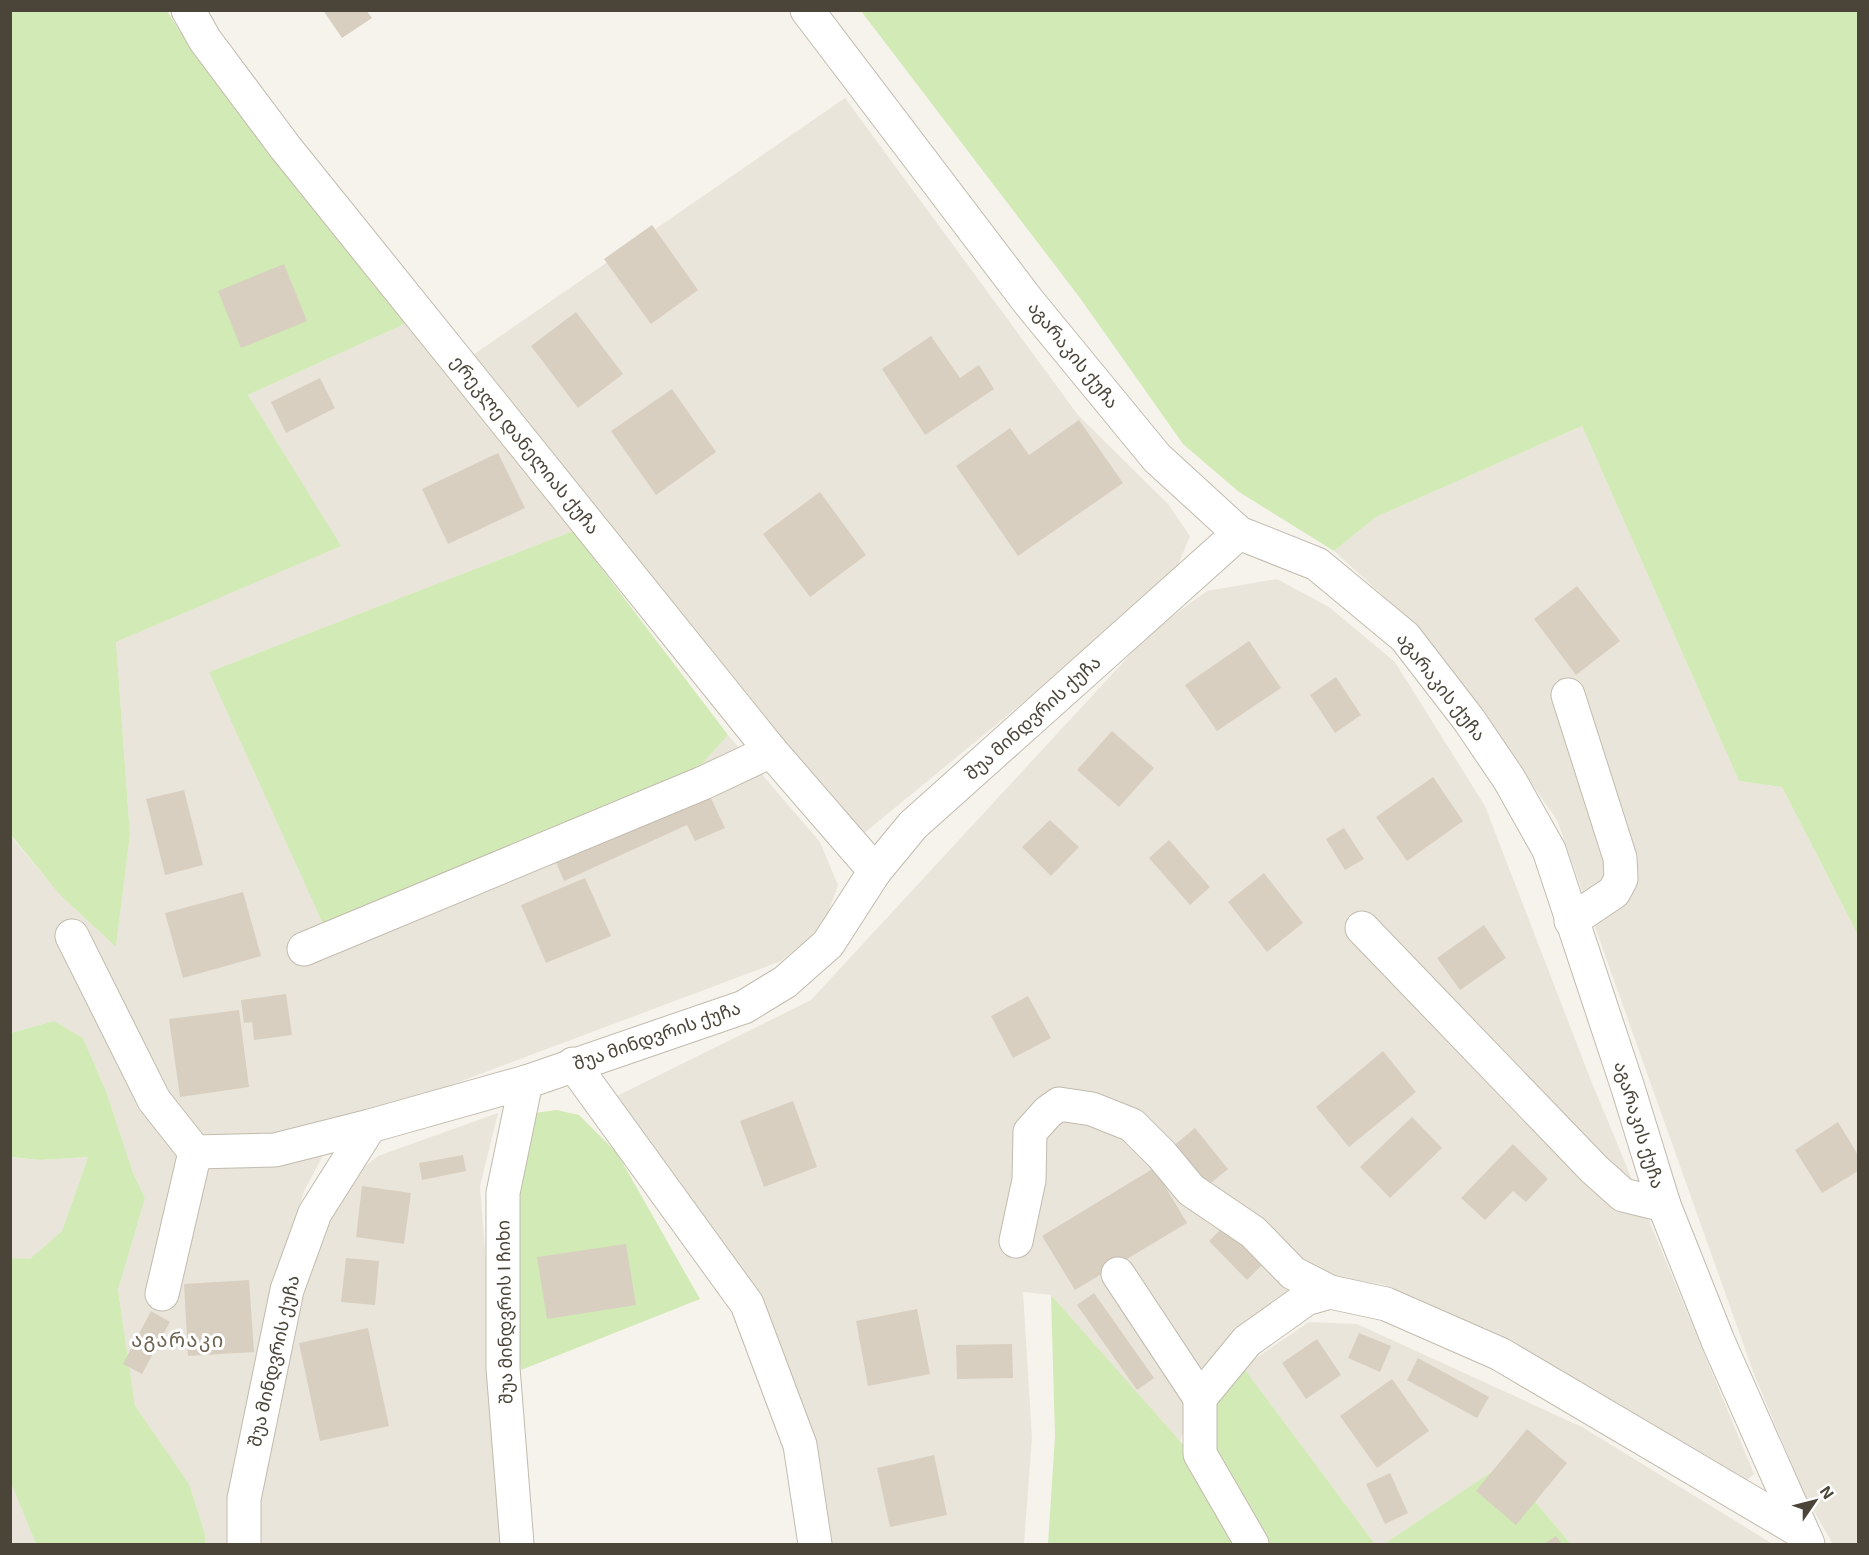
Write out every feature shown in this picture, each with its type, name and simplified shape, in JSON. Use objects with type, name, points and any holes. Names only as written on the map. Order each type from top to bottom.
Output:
[{"type":"street","name":"ერეკლე დანელიას ქუჩა","points":[[188,10],[205,40],[285,147],[771,751],[875,871]]},
{"type":"street","name":"აგარაკის ქუჩა","points":[[807,10],[1028,301],[1157,458],[1239,533],[1317,564],[1405,637],[1469,720],[1509,778],[1549,850],[1628,1088],[1664,1205],[1718,1341],[1804,1538]]},
{"type":"street","name":"შუა მინდვრის ქუჩა","points":[[244,1545],[244,1499],[287,1290],[315,1213],[370,1126],[526,1082],[744,1007],[785,982],[828,944],[875,871],[913,825],[1239,533]]},
{"type":"street","points":[[1568,695],[1620,858],[1621,879],[1614,892],[1571,921]]},
{"type":"street","points":[[304,949],[693,788],[771,751]]},
{"type":"street","points":[[1362,928],[1594,1169],[1623,1195],[1664,1205]]},
{"type":"street","points":[[72,936],[154,1100],[195,1152]]},
{"type":"street","points":[[573,1064],[747,1304],[800,1445],[815,1545]]},
{"type":"street","name":"შუა მინდვრის I ჩიხი","points":[[518,1545],[503,1368],[502,1193],[526,1082]]},
{"type":"street","points":[[1016,1241],[1029,1180],[1030,1132],[1047,1112],[1059,1104],[1081,1107],[1132,1125],[1162,1155],[1191,1190],[1253,1232],[1293,1273],[1330,1292],[1386,1304],[1500,1354],[1804,1538]]},
{"type":"street","points":[[195,1152],[275,1150],[370,1126]]},
{"type":"street","points":[[162,1294],[195,1152]]},
{"type":"street","points":[[1118,1274],[1200,1398],[1200,1454],[1252,1545]]},
{"type":"street","points":[[1200,1398],[1247,1341],[1306,1299],[1330,1292]]},
{"type":"shaded area","points":[[845,98],[1078,415],[1168,504],[1190,536],[1178,565],[1031,696],[857,839],[473,355]]},
{"type":"shaded area","points":[[409,322],[573,531],[209,672],[695,772],[728,735],[820,842],[838,885],[823,927],[781,961],[350,1123],[328,1146],[304,1191],[292,1231],[232,1544],[205,1544],[205,1534],[189,1484],[135,1407],[118,1290],[145,1198],[133,1173],[106,1091],[83,1038],[54,1021],[11,1033],[10,835],[59,894],[116,947],[130,835],[116,642],[340,546],[248,395]]},
{"type":"shaded area","points":[[1582,426],[1739,781],[1782,787],[1858,935],[1858,1544],[1833,1544],[1804,1494],[1754,1374],[1557,820],[1486,719],[1401,612],[1334,551],[1376,517]]},
{"type":"shaded area","points":[[1277,579],[1329,607],[1395,662],[1485,806],[1590,1078],[1754,1474],[1745,1482],[1571,1376],[1382,1284],[1329,1277],[1197,1385],[1180,1442],[1051,1295],[1023,1292],[1032,1438],[1024,1544],[828,1544],[813,1445],[615,1097],[811,1000],[1152,631],[1207,591]]},
{"type":"shaded area","points":[[498,1113],[480,1186],[508,1544],[256,1544],[255,1506],[291,1321],[325,1217],[353,1176],[378,1156]]},
{"type":"shaded area","points":[[10,1157],[40,1160],[88,1157],[62,1231],[29,1260],[11,1258]]},
{"type":"shaded area","points":[[1309,1322],[1357,1324],[1582,1427],[1773,1544],[1571,1544],[1503,1464],[1384,1544],[1375,1544],[1243,1367]]},
{"type":"shaded area","points":[[11,1483],[36,1544],[11,1544]]},
{"type":"green space","points":[[10,11],[167,11],[179,30],[409,322],[248,395],[341,546],[116,642],[130,835],[116,947],[59,894],[11,835]]},
{"type":"green space","points":[[861,11],[1858,11],[1858,935],[1782,787],[1739,781],[1582,426],[1376,517],[1334,551],[1239,492],[1183,444],[1080,298]]},
{"type":"green space","points":[[573,531],[728,735],[695,772],[325,928],[209,672]]},
{"type":"green space","points":[[54,1021],[83,1038],[106,1091],[133,1173],[145,1198],[118,1290],[135,1406],[189,1484],[205,1534],[205,1544],[36,1544],[11,1483],[10,1258],[30,1259],[62,1231],[88,1157],[40,1160],[11,1157],[11,1033]]},
{"type":"green space","points":[[557,1110],[579,1115],[617,1153],[700,1299],[521,1370],[507,1222],[534,1113]]},
{"type":"green space","points":[[1051,1295],[1201,1465],[1215,1404],[1243,1367],[1375,1544],[1048,1544],[1055,1436]]},
{"type":"green space","points":[[1503,1464],[1571,1544],[1384,1544]]},
{"type":"building","points":[[323,10],[366,10],[372,18],[342,38]]},
{"type":"building","points":[[652,225],[698,290],[651,324],[604,259]]},
{"type":"building","points":[[284,264],[307,321],[241,348],[218,291]]},
{"type":"building","points":[[576,312],[623,374],[578,408],[531,346]]},
{"type":"building","points":[[931,336],[960,378],[979,365],[994,389],[925,435],[882,369]]},
{"type":"building","points":[[320,378],[335,408],[286,433],[271,402]]},
{"type":"building","points":[[672,389],[716,452],[656,495],[611,431]]},
{"type":"building","points":[[1079,420],[1123,483],[1018,556],[956,466],[1010,428],[1029,455]]},
{"type":"building","points":[[498,453],[525,508],[448,544],[422,489]]},
{"type":"building","points":[[820,492],[866,555],[810,597],[763,534]]},
{"type":"building","points":[[1577,586],[1620,641],[1576,675],[1534,619]]},
{"type":"building","points":[[1249,641],[1281,688],[1217,731],[1185,685]]},
{"type":"building","points":[[1336,677],[1361,715],[1335,733],[1310,695]]},
{"type":"building","points":[[1112,731],[1154,768],[1119,807],[1077,770]]},
{"type":"building","points":[[1433,777],[1463,821],[1407,861],[1376,817]]},
{"type":"building","points":[[184,790],[203,865],[165,875],[146,799]]},
{"type":"building","points":[[708,792],[725,828],[695,841],[687,825],[564,881],[555,860]]},
{"type":"building","points":[[1050,820],[1079,847],[1051,876],[1022,847]]},
{"type":"building","points":[[1344,828],[1364,859],[1345,870],[1326,839]]},
{"type":"building","points":[[1169,840],[1210,887],[1190,905],[1149,858]]},
{"type":"building","points":[[1264,873],[1303,923],[1267,952],[1228,902]]},
{"type":"building","points":[[585,878],[611,936],[546,963],[521,905]]},
{"type":"building","points":[[243,892],[261,956],[183,978],[165,913]]},
{"type":"building","points":[[1484,925],[1506,958],[1460,990],[1437,958]]},
{"type":"building","points":[[286,994],[292,1035],[254,1040],[252,1022],[244,1023],[241,1000]]},
{"type":"building","points":[[1028,996],[1051,1038],[1013,1058],[991,1016]]},
{"type":"building","points":[[239,1010],[249,1087],[180,1097],[169,1019]]},
{"type":"building","points":[[1383,1051],[1416,1092],[1349,1147],[1316,1107]]},
{"type":"building","points":[[793,1101],[817,1167],[764,1187],[740,1121]]},
{"type":"building","points":[[1412,1117],[1442,1148],[1390,1198],[1360,1167]]},
{"type":"building","points":[[1838,1122],[1858,1155],[1858,1171],[1822,1193],[1795,1150]]},
{"type":"building","points":[[1195,1128],[1228,1169],[1206,1187],[1172,1147]]},
{"type":"building","points":[[1513,1144],[1548,1179],[1526,1202],[1513,1191],[1485,1220],[1461,1198]]},
{"type":"building","points":[[463,1155],[466,1171],[422,1180],[419,1163]]},
{"type":"building","points":[[1154,1168],[1187,1223],[1075,1290],[1042,1236]]},
{"type":"building","points":[[362,1186],[411,1193],[404,1244],[356,1237]]},
{"type":"building","points":[[1226,1224],[1265,1262],[1247,1280],[1209,1241]]},
{"type":"building","points":[[626,1244],[636,1305],[547,1319],[537,1257]]},
{"type":"building","points":[[346,1258],[379,1261],[375,1305],[341,1302]]},
{"type":"building","points":[[249,1280],[254,1352],[188,1356],[184,1284]]},
{"type":"building","points":[[1094,1293],[1154,1378],[1137,1390],[1077,1305]]},
{"type":"building","points":[[917,1309],[930,1374],[868,1386],[856,1321]]},
{"type":"building","points":[[151,1311],[170,1322],[142,1374],[123,1364]]},
{"type":"building","points":[[368,1328],[389,1426],[320,1441],[299,1343]]},
{"type":"building","points":[[1359,1333],[1391,1346],[1380,1372],[1348,1358]]},
{"type":"building","points":[[1317,1339],[1341,1375],[1306,1399],[1282,1363]]},
{"type":"building","points":[[1012,1344],[1013,1378],[957,1379],[956,1345]]},
{"type":"building","points":[[1418,1358],[1489,1397],[1477,1418],[1407,1380]]},
{"type":"building","points":[[1392,1379],[1429,1431],[1377,1468],[1340,1416]]},
{"type":"building","points":[[1527,1429],[1567,1463],[1516,1525],[1476,1491]]},
{"type":"building","points":[[934,1455],[947,1515],[890,1527],[877,1468]]},
{"type":"building","points":[[1390,1473],[1408,1513],[1385,1524],[1366,1484]]},
{"type":"building","points":[[1556,1536],[1562,1544],[1544,1544]]},
{"type":"district","name":"აგარაკი","points":[[178,1340]]}]
